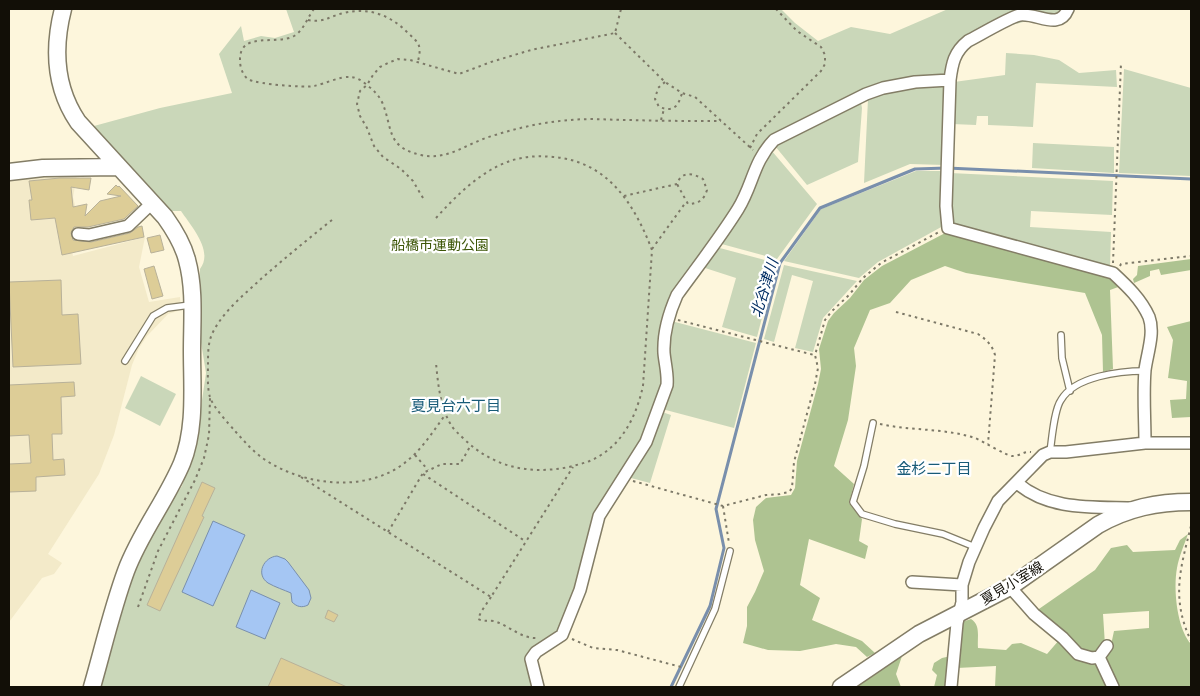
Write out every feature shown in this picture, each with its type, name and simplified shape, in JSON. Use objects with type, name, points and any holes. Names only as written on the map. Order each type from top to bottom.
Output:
[{"type":"street","points":[[63,9],[58,38],[59,78],[69,108],[78,122],[165,217],[181,242],[189,269],[192,305],[192,402],[191,425],[187,445],[173,482],[127,570],[92,687]]},
{"type":"street","points":[[1068,9],[1064,17],[1058,21],[1020,15],[968,41],[961,46],[956,54],[950,80],[946,206],[948,228],[1113,273],[1130,289],[1149,318],[1151,336],[1145,371],[1145,443]]},
{"type":"street","points":[[538,687],[531,658],[536,652],[562,635],[580,590],[599,516],[646,442],[667,385],[664,338],[669,317],[678,295],[739,207],[760,157],[774,140],[866,94],[896,85],[950,80]]},
{"type":"street","points":[[9,172],[43,168],[119,167]]},
{"type":"street","points":[[78,234],[89,235],[128,226],[152,203]]},
{"type":"street","points":[[951,687],[959,612],[962,602],[962,585],[975,547],[998,501],[1046,454],[1145,443],[1191,443]]},
{"type":"street","points":[[1017,483],[1032,493],[1065,505],[1135,508]]},
{"type":"street","name":"夏見小室線","points":[[841,687],[919,634],[1010,587],[1098,525],[1135,508],[1152,504],[1191,502]]},
{"type":"street","points":[[912,582],[962,585]]},
{"type":"street","points":[[1010,587],[1034,614],[1063,638],[1078,654],[1092,658],[1099,657],[1107,646]]},
{"type":"street","points":[[1099,657],[1113,687]]},
{"type":"lane","points":[[125,361],[153,316],[167,308],[192,305]]},
{"type":"lane","points":[[1061,335],[1062,358],[1070,391]]},
{"type":"lane","points":[[1046,454],[1061,398],[1080,382],[1123,371],[1145,371]]},
{"type":"lane","points":[[873,423],[864,466],[853,502],[862,514],[895,524],[944,534],[975,547]]},
{"type":"lane","points":[[679,687],[715,609],[730,551]]},
{"type":"path","points":[[314,9],[302,29],[295,35],[277,41],[259,40],[247,44],[243,48],[240,62],[245,77],[259,83],[312,86],[351,76],[361,80],[376,92],[382,101],[391,135],[396,142],[408,151],[430,157],[442,157],[482,139],[539,124],[570,120],[721,121]]},
{"type":"path","points":[[615,34],[621,9]]},
{"type":"path","points":[[750,148],[757,134],[821,71],[825,64],[825,55],[821,47],[797,31],[776,9]]},
{"type":"path","points":[[308,20],[318,22],[344,13],[373,11],[397,22],[420,44],[418,62]]},
{"type":"path","points":[[423,198],[413,181],[401,169],[384,157],[374,146],[368,128],[360,116],[357,104],[360,91],[367,85],[373,75],[388,63],[398,60],[410,60],[459,74],[531,50],[615,34]]},
{"type":"path","points":[[615,34],[665,82],[682,93],[695,97],[760,157]]},
{"type":"path","points":[[1113,273],[1121,63]]},
{"type":"path","points":[[665,82],[658,88],[655,99],[659,107],[667,110],[674,108],[679,103],[682,93]]},
{"type":"path","points":[[661,120],[664,109]]},
{"type":"path","points":[[436,218],[459,193],[501,164],[528,156],[558,157],[595,169],[624,196],[645,231],[652,250],[643,386],[640,402],[623,434],[600,456],[583,464],[554,470],[514,468],[488,457],[471,445],[452,427],[446,414],[438,384],[436,363]]},
{"type":"path","points":[[690,174],[703,179],[707,190],[702,200],[693,204],[686,202],[677,184],[678,179],[690,174]]},
{"type":"path","points":[[624,196],[677,184]]},
{"type":"path","points":[[652,250],[686,202]]},
{"type":"path","points":[[138,607],[158,551],[195,480],[204,458],[209,435],[208,348],[211,336],[220,320],[236,301],[298,246],[332,220]]},
{"type":"path","points":[[624,478],[723,506],[766,495],[789,492],[792,488],[794,462],[815,384],[818,368],[815,355],[826,320],[831,312],[849,296],[863,278],[881,263],[948,228]]},
{"type":"path","points":[[1113,273],[1121,264],[1191,256]]},
{"type":"path","points":[[896,312],[978,334],[993,348],[995,355],[988,444]]},
{"type":"path","points":[[669,317],[815,355]]},
{"type":"path","points":[[210,398],[228,424],[251,449],[268,462],[299,476],[491,597]]},
{"type":"path","points":[[299,476],[320,481],[350,482],[374,477],[392,470],[414,455],[446,414]]},
{"type":"path","points":[[873,423],[901,429],[945,431],[975,438],[1008,455],[1014,456],[1025,451],[1046,454]]},
{"type":"path","points":[[388,532],[423,473],[442,464],[460,464],[471,445]]},
{"type":"path","points":[[414,455],[428,470]]},
{"type":"path","points":[[541,638],[525,638],[504,625],[491,620],[482,621],[478,619],[573,466]]},
{"type":"path","points":[[423,473],[526,541]]},
{"type":"path","points":[[723,506],[730,551]]},
{"type":"path","points":[[1191,526],[1180,570],[1178,592],[1179,610],[1191,641]]},
{"type":"path","points":[[562,635],[593,648],[617,650],[678,666]]},
{"type":"shaded area","points":[[42,175],[77,175],[73,197],[81,230],[68,232],[73,256],[145,237],[139,267],[149,302],[180,297],[181,310],[168,314],[147,336],[139,348],[132,365],[114,435],[99,474],[48,554],[62,563],[54,574],[42,578],[9,622],[9,179]]},
{"type":"green space","name":"船橋市運動公園","points":[[286,9],[781,9],[818,41],[851,27],[890,34],[948,9],[1061,9],[1058,19],[1034,19],[975,35],[946,75],[920,78],[768,139],[736,206],[673,291],[659,334],[664,380],[640,443],[603,502],[577,587],[558,632],[536,648],[535,687],[101,687],[129,587],[141,557],[162,516],[182,486],[196,441],[206,373],[199,330],[200,269],[204,262],[203,247],[200,239],[181,211],[172,211],[94,126],[160,108],[232,93],[219,54],[241,26],[244,41],[261,36],[275,38],[294,32]]},
{"type":"green space","points":[[1006,53],[1034,55],[1059,60],[1079,73],[1116,70],[1117,87],[1036,83],[1033,127],[988,125],[988,116],[977,116],[976,125],[952,124],[954,82],[1005,75]]},
{"type":"green space","points":[[1124,69],[1191,88],[1191,176],[1119,173]]},
{"type":"green space","points":[[945,83],[944,165],[910,164],[864,183],[868,99],[895,88]]},
{"type":"green space","points":[[858,102],[861,103],[862,108],[858,162],[807,185],[775,146]]},
{"type":"green space","points":[[1033,143],[1114,147],[1114,173],[1032,168]]},
{"type":"green space","points":[[771,150],[817,204],[777,259],[718,243]]},
{"type":"green space","points":[[916,171],[943,171],[943,226],[878,262],[859,278],[784,261],[821,209]]},
{"type":"green space","points":[[950,173],[1113,181],[1112,215],[1031,211],[1030,227],[1111,232],[1110,268],[952,226]]},
{"type":"green space","points":[[949,231],[1108,276],[1121,286],[1110,290],[1113,369],[1103,372],[1102,335],[1085,293],[966,273],[945,266],[911,280],[890,303],[870,310],[854,348],[856,366],[848,420],[834,466],[854,484],[849,503],[862,519],[859,541],[868,546],[865,559],[809,539],[800,585],[820,598],[812,620],[862,641],[875,653],[867,657],[856,647],[836,644],[800,651],[768,650],[743,643],[747,626],[747,607],[764,571],[755,540],[753,520],[756,507],[766,498],[791,495],[795,488],[797,461],[821,369],[819,349],[828,321],[864,280],[882,266]]},
{"type":"green space","points":[[716,247],[776,263],[757,337],[722,327],[736,278],[702,267]]},
{"type":"green space","points":[[1191,259],[1191,270],[1161,275],[1159,269],[1150,271],[1150,276],[1134,283],[1133,279],[1137,275],[1138,266]]},
{"type":"green space","points":[[784,265],[857,281],[823,318],[813,352],[795,348],[813,281],[792,275],[774,342],[764,339]]},
{"type":"green space","points":[[1191,321],[1191,417],[1172,418],[1170,400],[1186,399],[1187,381],[1168,378],[1173,340],[1167,327]]},
{"type":"green space","points":[[675,322],[756,343],[734,428],[662,409],[666,337],[671,323]]},
{"type":"green space","points":[[141,376],[176,394],[160,426],[125,408]]},
{"type":"green space","points":[[662,412],[671,415],[650,483],[631,478],[629,476]]},
{"type":"green space","points":[[1188,534],[1178,564],[1176,597],[1182,629],[1191,644],[1191,687],[1116,687],[1104,660],[1111,645],[1114,631],[1149,628],[1149,611],[1103,614],[1105,645],[1094,654],[1080,651],[1036,611],[1095,570],[1111,548],[1127,545],[1133,552],[1175,550],[1180,540]]},
{"type":"green space","points":[[971,619],[976,625],[978,632],[978,648],[1006,650],[1012,644],[1021,643],[1047,654],[1060,639],[1097,660],[1111,687],[995,687],[996,666],[957,668],[962,622]]},
{"type":"green space","points":[[902,656],[896,674],[901,687],[857,687]]},
{"type":"green space","points":[[951,656],[948,687],[934,687],[937,675],[932,670],[934,663],[942,658]]},
{"type":"water","points":[[213,521],[245,535],[213,606],[182,592]]},
{"type":"water","points":[[277,556],[288,562],[309,590],[311,598],[308,605],[302,607],[296,605],[292,602],[291,593],[268,583],[264,579],[262,575],[263,566],[268,559]]},
{"type":"water","points":[[251,590],[280,603],[265,639],[236,627]]},
{"type":"building","points":[[91,178],[89,190],[71,187],[73,207],[87,204],[85,216],[100,201],[121,196],[107,194],[116,185],[138,206],[124,219],[88,227],[74,227],[71,233],[73,240],[91,242],[130,233],[142,226],[144,237],[62,255],[55,218],[31,220],[29,200],[32,200],[29,181]]},
{"type":"building","points":[[160,235],[164,250],[151,253],[147,238]]},
{"type":"building","points":[[154,266],[163,296],[152,299],[144,269]]},
{"type":"building","points":[[61,280],[62,315],[78,314],[81,364],[13,367],[9,282]]},
{"type":"building","points":[[74,382],[75,396],[61,397],[62,434],[52,434],[53,460],[64,459],[65,475],[36,477],[36,491],[9,492],[9,464],[31,463],[29,435],[9,436],[9,385]]},
{"type":"building","points":[[202,482],[215,488],[202,516],[204,517],[160,611],[147,605]]},
{"type":"building","points":[[328,610],[338,615],[334,622],[325,618]]},
{"type":"building","points":[[281,658],[347,687],[268,687]]},
{"type":"waterway","name":"北谷津川","points":[[671,687],[710,606],[724,548],[716,509],[780,263],[820,208],[915,169],[947,168],[1191,179]]},
{"type":"district","name":"夏見台六丁目","points":[[456,405]]},
{"type":"district","name":"金杉二丁目","points":[[934,468]]}]
